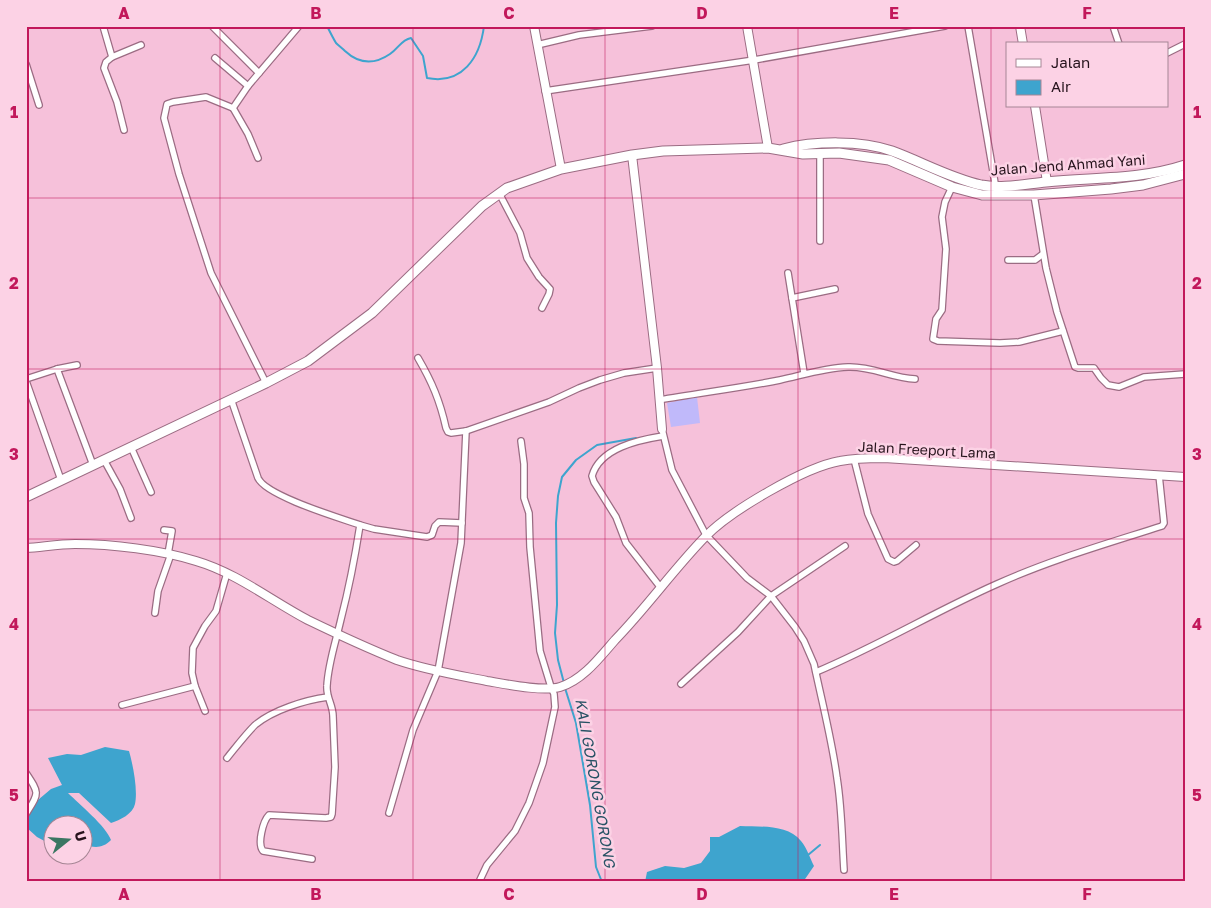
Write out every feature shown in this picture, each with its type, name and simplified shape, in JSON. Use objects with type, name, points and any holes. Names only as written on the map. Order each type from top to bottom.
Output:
[{"type":"main road","name":"Jalan Jend Ahmad Yani","points":[[780,150],[802,145],[840,144],[890,150],[962,180],[996,190],[1034,195],[1143,185],[1185,174]]},
{"type":"main road","name":"Jalan Jend Ahmad Yani","points":[[26,496],[266,383],[308,361],[372,313],[482,206],[500,193],[527,180],[561,169],[663,151],[768,148],[802,154],[839,153],[889,160],[952,187],[982,195],[996,190],[1047,182],[1110,179],[1160,172],[1185,165]]},
{"type":"street","points":[[103,26],[112,57]]},
{"type":"street","points":[[212,26],[259,73]]},
{"type":"street","points":[[233,108],[248,86],[299,26]]},
{"type":"street","points":[[534,26],[561,169]]},
{"type":"street","points":[[537,45],[580,35],[652,26]]},
{"type":"street","points":[[748,26],[768,148]]},
{"type":"street","points":[[545,91],[754,60],[945,26]]},
{"type":"street","points":[[968,26],[996,190]]},
{"type":"street","points":[[1020,26],[1023,42]]},
{"type":"street","points":[[1113,26],[1118,42]]},
{"type":"street","points":[[1168,52],[1185,44]]},
{"type":"street","points":[[124,130],[117,102],[104,68],[106,62],[112,57],[141,45]]},
{"type":"street","points":[[215,58],[248,86]]},
{"type":"street","points":[[26,64],[39,105]]},
{"type":"street","points":[[258,158],[248,134],[233,108],[206,97],[180,100],[167,104],[164,118],[179,174],[211,273],[266,383]]},
{"type":"street","points":[[1035,108],[1047,182]]},
{"type":"street","points":[[820,154],[820,241]]},
{"type":"street","points":[[632,155],[657,368],[662,433],[672,470],[706,535],[747,578],[770,596],[795,627],[814,664],[834,760],[842,819],[844,870]]},
{"type":"street","points":[[952,187],[945,202],[942,217],[946,249],[942,310],[936,319],[933,339],[938,341],[1018,342],[1063,331]]},
{"type":"street","points":[[500,193],[520,233],[527,258],[539,277],[550,289],[542,308]]},
{"type":"street","points":[[1034,195],[1043,254],[1057,312],[1075,366],[1078,368],[1094,368],[1108,385],[1122,386],[1144,377],[1185,374]]},
{"type":"street","points":[[1008,260],[1035,260],[1043,254]]},
{"type":"street","points":[[788,273],[804,373]]},
{"type":"street","points":[[792,298],[835,289]]},
{"type":"street","points":[[418,358],[433,383],[448,432],[451,433],[466,431],[549,402],[600,380],[624,373],[657,368]]},
{"type":"street","points":[[61,480],[26,380],[57,369],[77,365]]},
{"type":"street","points":[[659,400],[781,380],[804,373],[832,369],[860,368],[881,371],[901,378],[915,379]]},
{"type":"street","points":[[57,369],[93,465]]},
{"type":"street","points":[[231,399],[258,478],[263,486],[302,504],[374,529],[427,537],[432,535],[435,526],[439,522],[462,523]]},
{"type":"street","points":[[388,813],[413,730],[438,671],[460,554],[466,431]]},
{"type":"street","points":[[661,588],[626,543],[617,520],[592,476],[605,456],[611,452],[662,433]]},
{"type":"street","points":[[479,882],[487,865],[515,831],[529,803],[543,763],[555,707],[555,688],[540,651],[528,513],[524,498],[524,464],[521,441]]},
{"type":"street","points":[[131,447],[151,492]]},
{"type":"street","name":"Jalan Freeport Lama","points":[[555,688],[573,681],[587,670],[625,630],[706,535],[732,514],[792,480],[823,466],[854,459],[884,458],[1185,477]]},
{"type":"street","points":[[854,459],[868,514],[888,559],[894,562],[897,561],[916,545]]},
{"type":"street","points":[[104,460],[120,488],[130,518]]},
{"type":"street","points":[[816,672],[856,655],[996,584],[1100,545],[1162,526],[1164,519],[1161,506],[1159,475]]},
{"type":"street","points":[[312,859],[263,851],[260,845],[265,819],[269,815],[326,818],[331,817],[332,814],[335,766],[333,709],[328,697],[327,686],[356,553],[360,525]]},
{"type":"street","points":[[155,613],[158,591],[170,554],[172,531],[164,530]]},
{"type":"street","points":[[26,548],[75,544],[138,549],[170,554],[196,561],[227,573],[304,618],[338,635],[398,660],[438,671],[506,684],[536,688],[555,688]]},
{"type":"street","points":[[681,684],[738,632],[770,596],[845,546]]},
{"type":"street","points":[[205,711],[192,673],[193,648],[216,611],[227,573]]},
{"type":"street","points":[[122,704],[195,686]]},
{"type":"street","points":[[226,758],[250,731],[266,718],[304,702],[328,697]]},
{"type":"street","points":[[26,773],[37,791],[36,798],[26,814]]},
{"type":"shaded area","points":[[697,397],[700,423],[671,427],[667,403]]},
{"type":"water","points":[[105,747],[129,751],[136,792],[134,808],[129,814],[111,823],[79,793],[68,793],[92,816],[42,816],[42,840],[26,827],[26,810],[51,789],[62,785],[48,758],[67,754],[81,755]]},
{"type":"water","points":[[92,816],[111,840],[98,847],[92,846]]},
{"type":"water","points":[[740,826],[781,829],[801,841],[814,866],[803,882],[645,882],[647,872],[665,866],[684,868],[701,863],[710,851],[710,837],[719,837]]},
{"type":"waterway","points":[[327,26],[338,45],[350,55],[367,62],[384,58],[405,40],[411,38],[423,56],[427,78],[439,79],[450,77],[467,67],[478,49],[484,26]]},
{"type":"waterway","name":"KALI GORONG GORONG","points":[[564,683],[558,660],[555,633],[557,605],[556,523],[558,496],[562,477],[576,460],[597,445],[636,438]]},
{"type":"waterway","name":"KALI GORONG GORONG","points":[[565,688],[576,723],[590,805],[596,867],[602,882]]},
{"type":"waterway","points":[[808,855],[820,845]]}]
